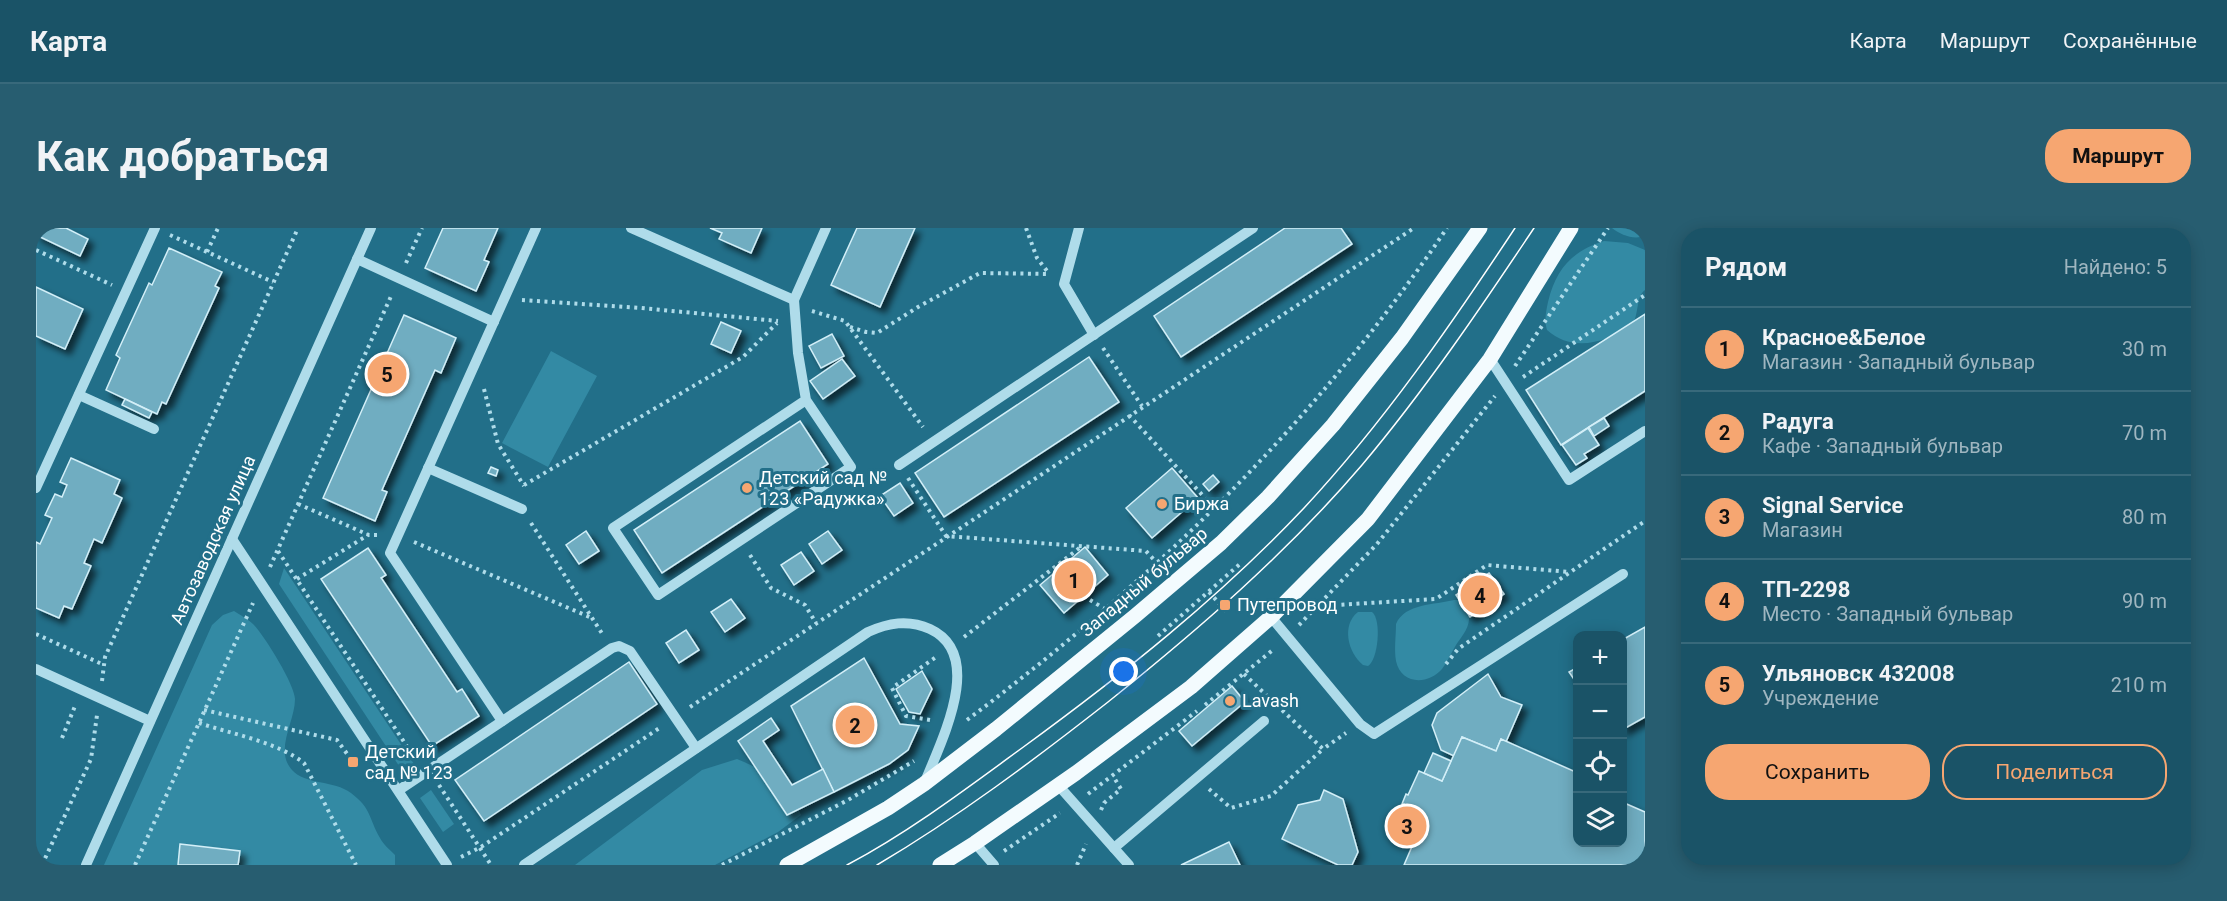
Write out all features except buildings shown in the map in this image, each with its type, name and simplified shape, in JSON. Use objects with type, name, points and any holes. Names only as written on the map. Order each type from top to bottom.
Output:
[{"type":"main road","name":"Западный бульвар","points":[[787,865],[888,808],[924,784],[1136,616],[1221,543],[1260,504],[1347,407],[1401,338],[1480,228]]},
{"type":"main road","points":[[940,865],[1058,785],[1191,687],[1271,617],[1368,519],[1490,359],[1571,228]]},
{"type":"street","name":"Автозаводская улица","points":[[86,865],[371,228]]},
{"type":"street","points":[[502,721],[390,553],[536,228]]},
{"type":"street","points":[[631,228],[794,302]]},
{"type":"street","points":[[806,400],[613,528],[657,595],[851,467],[806,400],[798,353],[794,302],[826,228]]},
{"type":"street","points":[[1078,228],[1064,284],[1094,335]]},
{"type":"street","points":[[899,465],[1253,228]]},
{"type":"street","points":[[36,488],[126,291],[160,230]]},
{"type":"street","points":[[357,259],[494,322]]},
{"type":"street","points":[[1490,359],[1569,480],[1645,431]]},
{"type":"street","points":[[79,395],[154,429]]},
{"type":"street","points":[[428,468],[522,509]]},
{"type":"street","points":[[232,539],[447,865]]},
{"type":"street","points":[[1271,617],[1360,724],[1374,734],[1623,574]]},
{"type":"street","points":[[524,865],[868,632],[886,624],[904,622],[923,625],[939,633],[951,646],[957,660],[954,701],[924,784]]},
{"type":"street","points":[[399,790],[612,648],[619,646],[630,651],[696,748]]},
{"type":"street","points":[[36,669],[150,721]]},
{"type":"street","points":[[1114,848],[1264,721]]},
{"type":"street","points":[[1058,785],[1129,865]]},
{"type":"street","points":[[975,843],[994,865]]},
{"type":"path","points":[[207,252],[218,228]]},
{"type":"path","points":[[42,865],[91,759],[105,657],[297,228]]},
{"type":"path","points":[[135,865],[422,228]]},
{"type":"path","points":[[1026,228],[1037,258],[1047,272],[1064,284]]},
{"type":"path","points":[[447,865],[481,847],[1128,415],[1414,228]]},
{"type":"path","points":[[722,865],[848,800],[914,762],[1106,609],[1256,468],[1371,333],[1447,228]]},
{"type":"path","points":[[1571,572],[1487,565],[1436,599],[1319,606],[1377,544],[1506,384],[1608,228]]},
{"type":"path","points":[[160,230],[273,282]]},
{"type":"path","points":[[36,250],[126,291]]},
{"type":"path","points":[[849,326],[877,333],[918,307],[980,273],[1047,272]]},
{"type":"path","points":[[1506,384],[1645,295]]},
{"type":"path","points":[[504,298],[778,321]]},
{"type":"path","points":[[524,485],[743,357],[794,302],[845,321],[934,442]]},
{"type":"path","points":[[1094,335],[1142,406]]},
{"type":"path","points":[[477,360],[498,444],[527,491],[522,509],[612,648]]},
{"type":"path","points":[[1128,415],[1215,509]]},
{"type":"path","points":[[899,465],[946,536]]},
{"type":"path","points":[[298,504],[369,535],[398,535],[592,618]]},
{"type":"path","points":[[1440,672],[1458,649],[1645,521]]},
{"type":"path","points":[[297,579],[369,535]]},
{"type":"path","points":[[946,536],[1146,551],[1157,563]]},
{"type":"path","points":[[740,540],[771,588],[805,605],[816,623]]},
{"type":"path","points":[[928,731],[932,720],[906,716],[892,688],[1082,546]]},
{"type":"path","points":[[277,550],[481,847],[491,865]]},
{"type":"path","points":[[1158,636],[1241,563]]},
{"type":"path","points":[[1209,592],[1226,611]]},
{"type":"path","points":[[1090,600],[1106,609]]},
{"type":"path","points":[[36,634],[104,665]]},
{"type":"path","points":[[1207,703],[1245,673],[1323,749]]},
{"type":"path","points":[[62,738],[76,705]]},
{"type":"path","points":[[204,710],[337,740],[353,762]]},
{"type":"path","points":[[199,723],[279,748],[304,763],[356,865]]},
{"type":"path","points":[[1197,778],[1231,808],[1270,796],[1323,749],[1360,724]]},
{"type":"path","points":[[914,762],[918,752]]},
{"type":"path","points":[[1077,865],[1085,847]]},
{"type":"shaded area","points":[[1612,228],[1645,228],[1645,236],[1627,236]]},
{"type":"shaded area","points":[[1604,241],[1628,243],[1645,250],[1645,290],[1640,297],[1630,328],[1622,333],[1592,342],[1568,342],[1547,330],[1546,316],[1551,290],[1561,271],[1574,256]]},
{"type":"shaded area","points":[[551,351],[597,376],[548,467],[502,443]]},
{"type":"shaded area","points":[[284,568],[418,770],[407,778],[279,584]]},
{"type":"shaded area","points":[[1460,600],[1468,612],[1469,620],[1466,630],[1442,669],[1423,680],[1403,675],[1396,661],[1395,647],[1396,624],[1400,617],[1413,608]]},
{"type":"shaded area","points":[[234,611],[251,622],[258,630],[278,660],[294,692],[294,708],[285,745],[287,762],[292,770],[304,778],[344,789],[358,799],[366,809],[381,840],[395,855],[395,865],[104,865],[212,625],[223,615]]},
{"type":"shaded area","points":[[1358,612],[1372,612],[1377,623],[1378,640],[1374,656],[1368,666],[1358,660],[1348,639],[1350,624]]},
{"type":"shaded area","points":[[737,759],[768,774],[783,786],[801,815],[778,832],[715,865],[575,865],[702,770]]},
{"type":"shaded area","points":[[431,790],[454,824],[443,832],[420,798]]},
{"type":"tram line","points":[[847,865],[893,839],[937,810],[1133,664],[1204,604],[1272,541],[1362,442],[1416,372],[1515,228]]},
{"type":"tram line","points":[[877,865],[966,808],[1080,724],[1175,647],[1272,560],[1333,498],[1408,408],[1534,228]]},
{"type":"place","name":"Ульяновск 432008","points":[[387,374]]},
{"type":"place","name":"Детский сад № 123 «Радужка»","points":[[747,488]]},
{"type":"place","name":"Биржа","points":[[1162,504]]},
{"type":"place","name":"Красное&Белое","points":[[1074,580]]},
{"type":"place","name":"ТП-2298","points":[[1480,595]]},
{"type":"place","name":"Путепровод","points":[[1225,605]]},
{"type":"place","name":"Lavash","points":[[1230,701]]},
{"type":"place","name":"Радуга","points":[[855,725]]},
{"type":"place","name":"Детский сад № 123","points":[[353,762]]},
{"type":"place","name":"Signal Service","points":[[1407,826]]}]
